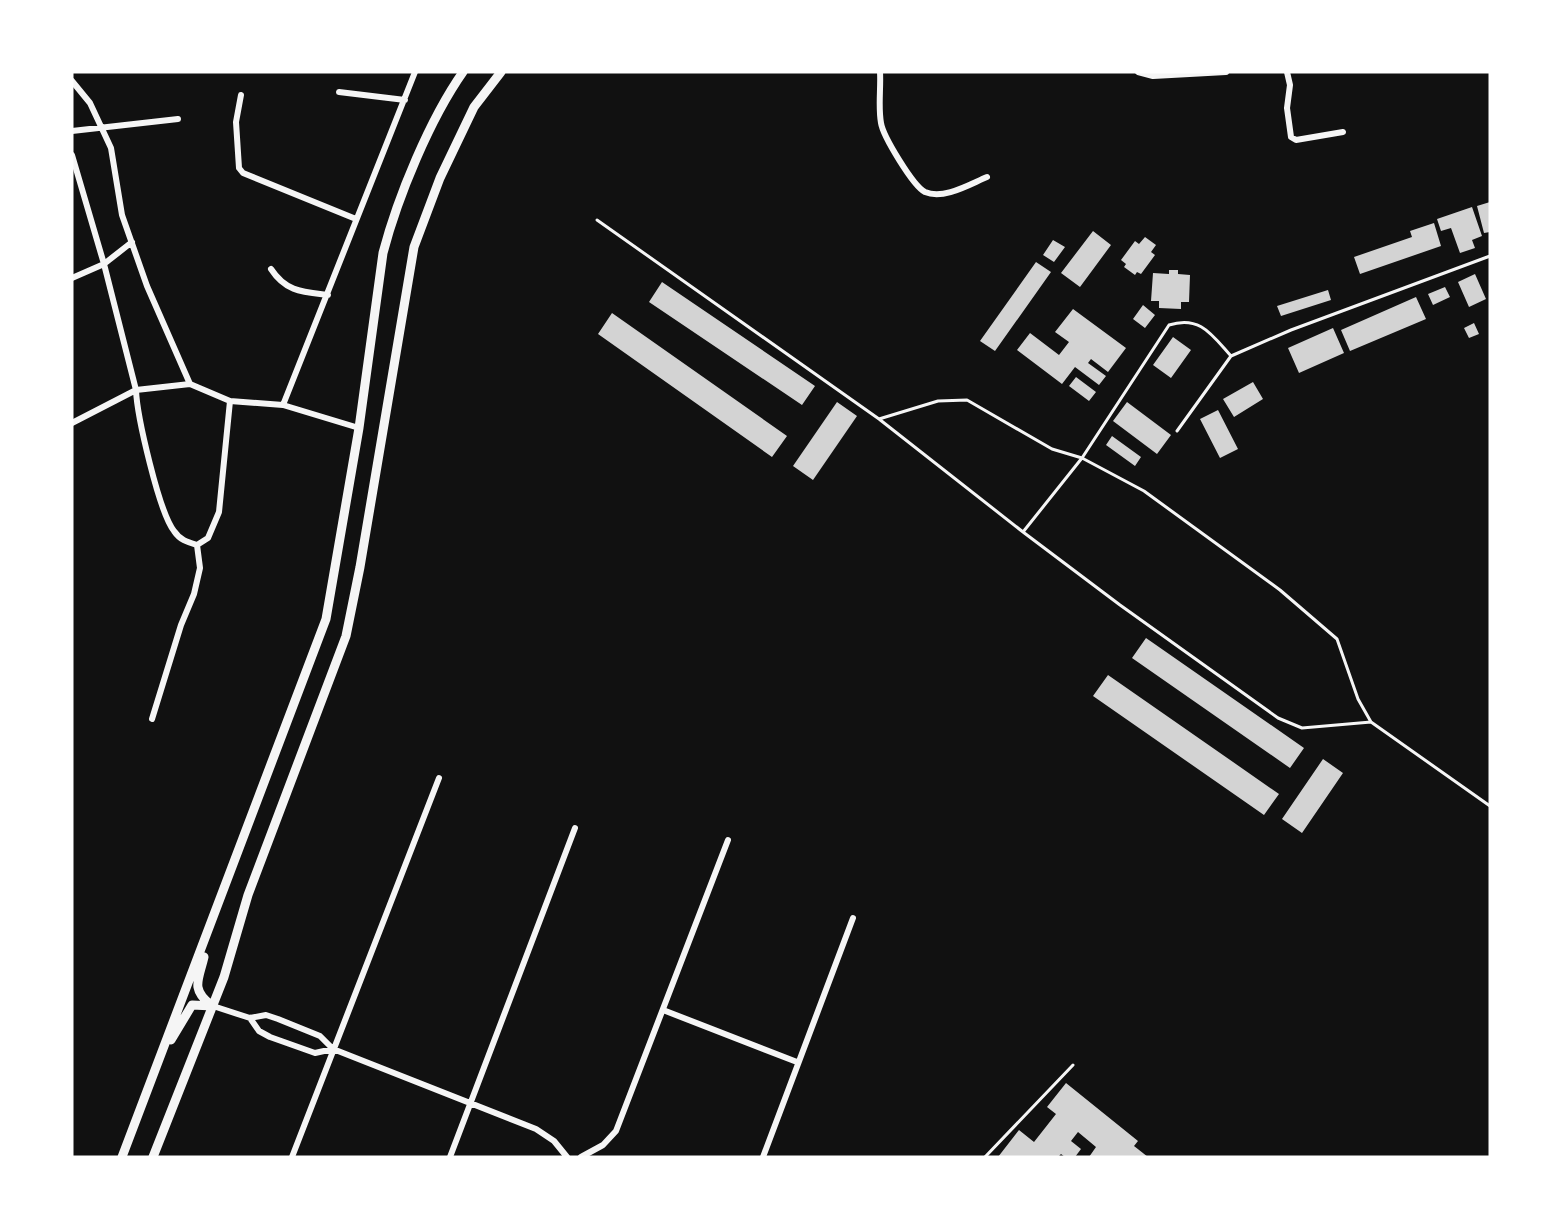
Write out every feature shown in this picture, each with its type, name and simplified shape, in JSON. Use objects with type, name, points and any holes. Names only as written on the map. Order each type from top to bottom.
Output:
[{"type":"main road","points":[[122,1157],[326,619],[359,428],[383,252],[388,234],[428,136],[447,95],[463,72]]},
{"type":"main road","points":[[153,1157],[224,977],[248,895],[346,636],[360,567],[414,247],[440,178],[474,107],[501,72]]},
{"type":"main road","points":[[209,930],[198,992],[213,1006]]},
{"type":"main road","points":[[152,1074],[192,1005],[213,1006]]},
{"type":"street","points":[[284,405],[415,72]]},
{"type":"street","points":[[880,72],[881,124],[885,138],[915,183],[925,192],[938,193],[954,190],[987,177]]},
{"type":"street","points":[[1138,72],[1153,76],[1226,72]]},
{"type":"street","points":[[1287,72],[1290,85],[1287,108],[1292,137],[1296,140],[1307,140],[1343,132]]},
{"type":"street","points":[[72,81],[90,103],[111,148],[122,215],[147,286],[190,384]]},
{"type":"street","points":[[339,92],[405,100]]},
{"type":"street","points":[[241,95],[236,122],[239,168],[243,173],[356,219]]},
{"type":"street","points":[[72,131],[178,119]]},
{"type":"street","points":[[72,155],[104,264],[161,501],[172,530],[182,541],[197,545],[208,538],[219,512],[230,401]]},
{"type":"street","points":[[72,278],[104,264],[132,242]]},
{"type":"street","points":[[271,269],[279,281],[294,290],[328,295]]},
{"type":"street","points":[[72,423],[136,390],[190,384],[230,401],[284,405],[359,428]]},
{"type":"street","points":[[152,719],[181,626],[194,594],[200,568],[197,545]]},
{"type":"street","points":[[292,1157],[439,778]]},
{"type":"street","points":[[450,1157],[575,828]]},
{"type":"street","points":[[581,1157],[603,1145],[616,1131],[728,840]]},
{"type":"street","points":[[763,1157],[853,918]]},
{"type":"street","points":[[213,1006],[250,1017],[266,1015],[320,1036],[333,1049],[536,1129],[554,1141],[567,1157]]},
{"type":"street","points":[[663,1010],[797,1062]]},
{"type":"street","points":[[250,1017],[259,1031],[270,1037],[315,1053],[333,1049]]},
{"type":"lane","points":[[597,220],[879,419],[1120,605],[1278,718],[1302,728],[1342,723],[1371,723]]},
{"type":"lane","points":[[1177,431],[1231,356],[1291,330],[1490,256]]},
{"type":"lane","points":[[1023,532],[1082,458],[1169,325],[1183,321],[1200,326],[1231,356]]},
{"type":"lane","points":[[879,419],[938,401],[967,400],[1052,449],[1082,458],[1144,491],[1280,590],[1337,639],[1358,699],[1371,723],[1490,806]]},
{"type":"lane","points":[[985,1157],[1073,1065]]},
{"type":"building","points":[[1490,202],[1490,232],[1484,233],[1477,206]]},
{"type":"building","points":[[1472,207],[1482,236],[1472,240],[1475,248],[1460,253],[1451,228],[1441,231],[1437,219]]},
{"type":"building","points":[[1434,223],[1441,246],[1360,274],[1354,257],[1412,237],[1410,231]]},
{"type":"building","points":[[1093,231],[1111,245],[1080,287],[1061,273]]},
{"type":"building","points":[[1145,237],[1156,245],[1151,252],[1155,255],[1141,274],[1137,272],[1135,275],[1124,267],[1126,264],[1121,260],[1135,241],[1139,244]]},
{"type":"building","points":[[1053,240],[1065,247],[1054,262],[1043,255]]},
{"type":"building","points":[[1036,262],[1051,272],[995,351],[980,341]]},
{"type":"building","points":[[1169,270],[1178,270],[1178,274],[1190,275],[1189,302],[1181,302],[1181,309],[1159,308],[1159,301],[1151,301],[1153,273],[1169,274]]},
{"type":"building","points":[[1475,274],[1486,299],[1469,307],[1458,282]]},
{"type":"building","points":[[662,282],[815,386],[802,405],[649,302]]},
{"type":"building","points":[[1445,287],[1450,297],[1433,305],[1428,294]]},
{"type":"building","points":[[1328,290],[1331,300],[1281,316],[1277,306]]},
{"type":"building","points":[[1416,297],[1426,319],[1350,351],[1341,330]]},
{"type":"building","points":[[1143,305],[1155,315],[1145,328],[1133,319]]},
{"type":"building","points":[[1073,309],[1126,348],[1108,372],[1091,359],[1088,363],[1106,376],[1099,385],[1075,367],[1062,384],[1017,350],[1030,333],[1059,355],[1069,342],[1055,332]]},
{"type":"building","points":[[612,313],[787,436],[772,457],[598,334]]},
{"type":"building","points":[[1474,323],[1479,334],[1469,338],[1464,328]]},
{"type":"building","points":[[1333,328],[1344,353],[1299,373],[1288,348]]},
{"type":"building","points":[[1173,337],[1191,350],[1171,378],[1153,365]]},
{"type":"building","points":[[1076,377],[1096,392],[1089,401],[1069,386]]},
{"type":"building","points":[[1253,382],[1263,399],[1234,417],[1223,399]]},
{"type":"building","points":[[837,402],[857,416],[813,480],[793,466]]},
{"type":"building","points":[[1127,402],[1171,435],[1157,454],[1113,421]]},
{"type":"building","points":[[1218,410],[1238,449],[1220,458],[1200,419]]},
{"type":"building","points":[[1112,436],[1141,457],[1135,466],[1106,445]]},
{"type":"building","points":[[1146,638],[1304,748],[1290,768],[1132,658]]},
{"type":"building","points":[[1108,675],[1279,794],[1264,815],[1093,696]]},
{"type":"building","points":[[1323,759],[1343,773],[1302,833],[1282,819]]},
{"type":"building","points":[[1066,1083],[1138,1141],[1134,1146],[1148,1157],[1089,1157],[1096,1147],[1078,1132],[1071,1141],[1081,1149],[1075,1157],[1065,1157],[1061,1154],[1058,1157],[998,1157],[1019,1130],[1034,1142],[1056,1114],[1047,1107]]}]
